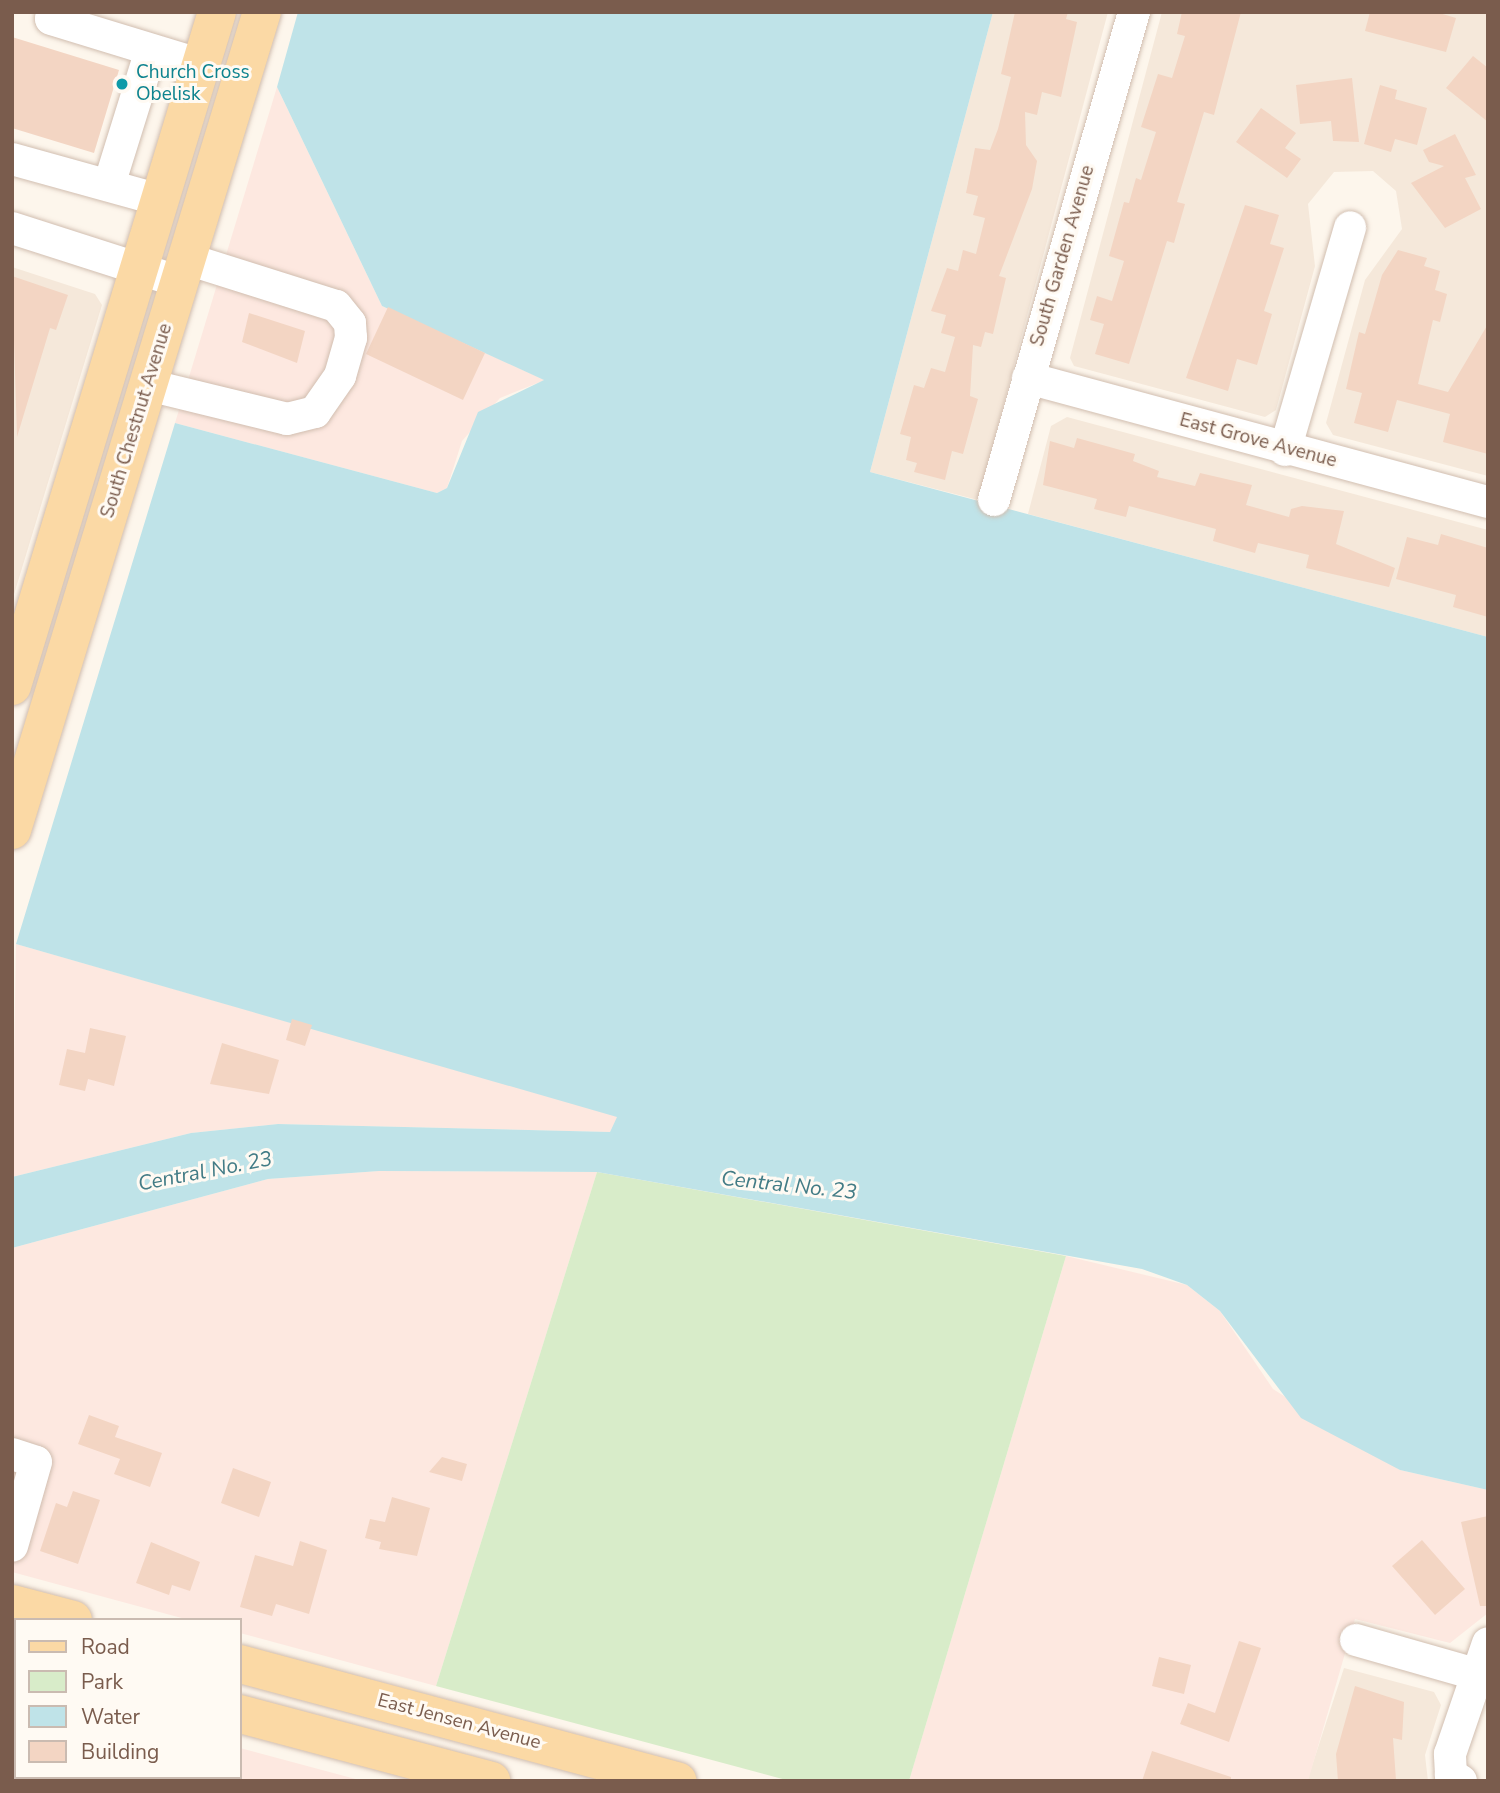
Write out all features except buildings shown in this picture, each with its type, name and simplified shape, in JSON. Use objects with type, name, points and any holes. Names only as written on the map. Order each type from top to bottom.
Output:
[{"type":"main road","name":"South Chestnut Avenue","points":[[12,830],[262,12]]},
{"type":"main road","points":[[12,686],[216,13]]},
{"type":"main road","points":[[12,1604],[65,1618]]},
{"type":"main road","name":"East Jensen Avenue","points":[[242,1665],[678,1781]]},
{"type":"main road","points":[[242,1715],[491,1781]]},
{"type":"street","points":[[53,12],[51,19],[201,65]]},
{"type":"street","name":"South Garden Avenue","points":[[994,500],[1134,12]]},
{"type":"street","points":[[109,185],[151,50]]},
{"type":"street","points":[[12,159],[160,200]]},
{"type":"street","points":[[1285,450],[1350,227]]},
{"type":"street","points":[[12,228],[139,270],[183,271],[336,306],[351,338],[340,376],[315,412],[286,419],[148,385]]},
{"type":"street","name":"East Grove Avenue","points":[[1028,378],[1285,450],[1488,502]]},
{"type":"street","points":[[12,1454],[36,1462],[12,1546]]},
{"type":"street","points":[[1356,1640],[1475,1674]]},
{"type":"street","points":[[1456,1778],[1450,1754],[1475,1674],[1488,1643]]},
{"type":"shaded area","points":[[993,12],[1108,12],[978,500],[870,472]]},
{"type":"shaded area","points":[[1162,12],[1488,12],[1488,476],[1333,435],[1326,423],[1365,280],[1402,229],[1396,191],[1373,171],[1334,172],[1308,204],[1315,266],[1276,410],[1265,417],[1074,366],[1070,358]]},
{"type":"shaded area","points":[[277,87],[382,306],[545,380],[500,398],[462,441],[447,488],[437,493],[175,423]]},
{"type":"shaded area","points":[[12,267],[95,294],[102,305],[12,601]]},
{"type":"shaded area","points":[[1067,417],[1488,530],[1488,637],[1028,514],[1051,426]]},
{"type":"shaded area","points":[[16,944],[618,1116],[610,1132],[278,1124],[191,1133],[12,1177]]},
{"type":"shaded area","points":[[379,1171],[597,1172],[436,1686],[242,1634],[242,1618],[182,1618],[12,1572],[12,1248],[268,1179]]},
{"type":"shaded area","points":[[1066,1256],[1187,1285],[1220,1311],[1273,1389],[1400,1470],[1488,1490],[1488,1613],[1450,1643],[1355,1619],[1308,1781],[909,1781]]},
{"type":"shaded area","points":[[1344,1668],[1434,1692],[1441,1705],[1425,1755],[1428,1781],[1307,1781]]},
{"type":"shaded area","points":[[12,1686],[14,1779],[242,1779],[242,1749],[363,1781],[12,1781]]},
{"type":"green space","points":[[597,1172],[1066,1256],[909,1781],[790,1781],[436,1686]]},
{"type":"water","name":"Central No. 23","points":[[298,12],[993,12],[870,472],[1488,637],[1488,1490],[1400,1470],[1301,1418],[1220,1311],[1187,1285],[1142,1269],[597,1172],[379,1171],[268,1179],[12,1248],[12,1177],[191,1133],[278,1124],[610,1132],[617,1117],[16,944],[175,423],[437,493],[447,488],[478,412],[544,380],[382,306],[277,87]]},
{"type":"place","name":"Church Cross Obelisk","points":[[122,84]]}]
